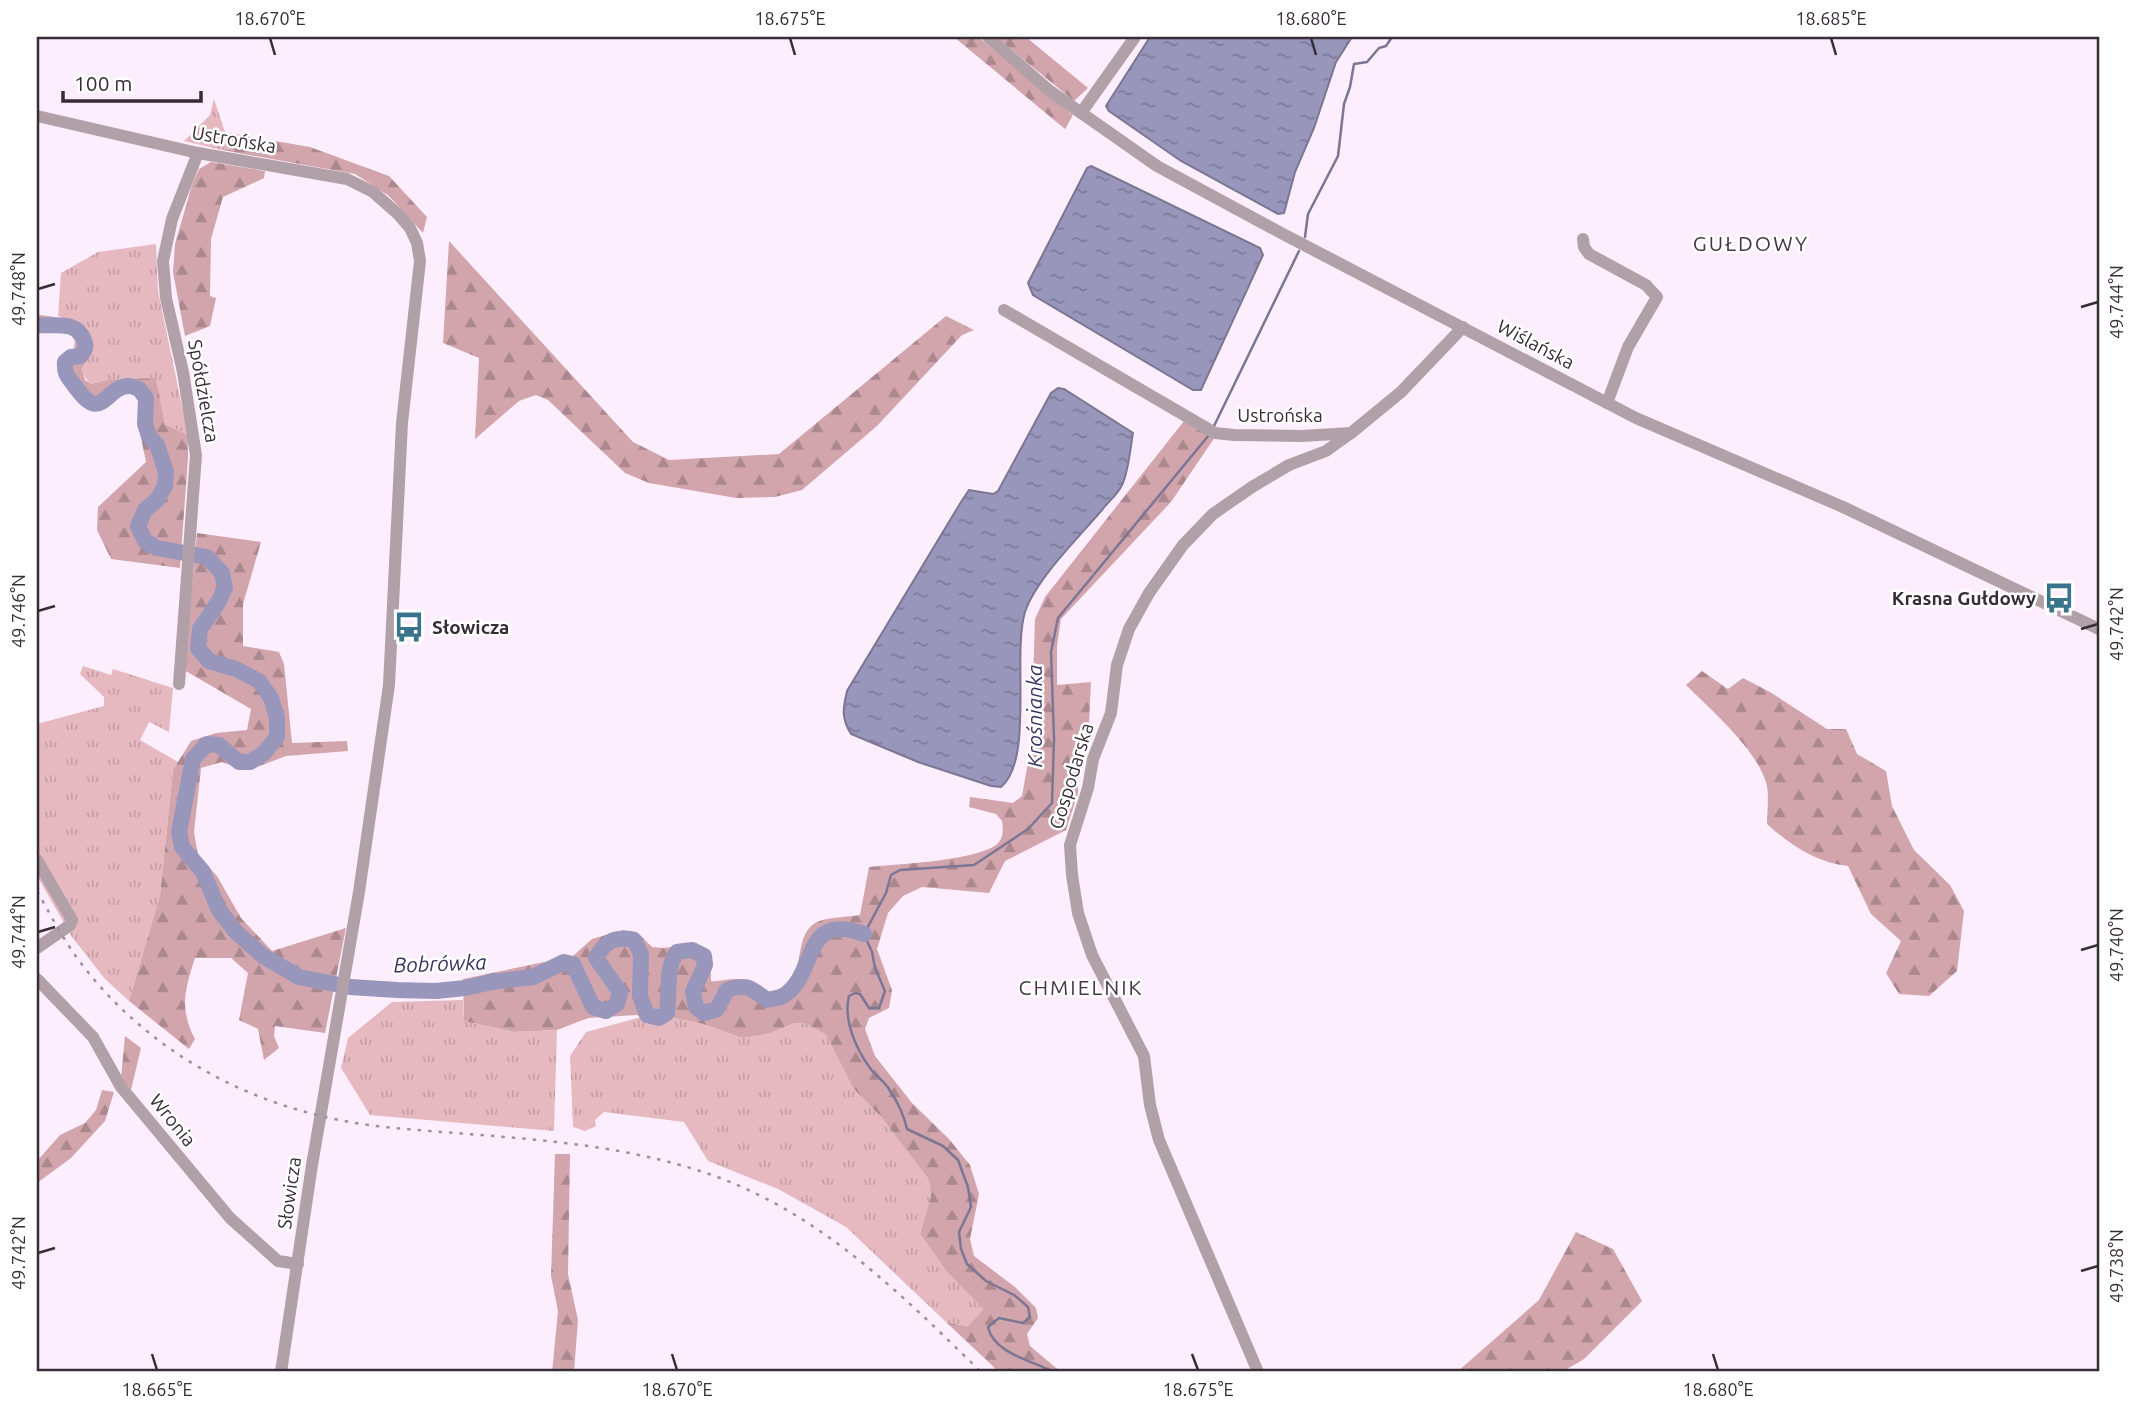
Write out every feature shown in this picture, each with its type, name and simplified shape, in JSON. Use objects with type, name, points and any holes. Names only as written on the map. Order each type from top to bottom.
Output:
[{"type":"street","name":"Wiślańska","points":[[988,37],[1050,91],[1157,166],[1664,432],[1843,507],[2099,629]]},
{"type":"street","points":[[1081,113],[1135,37]]},
{"type":"street","name":"Ustrońska","points":[[37,116],[198,153],[346,179],[373,192],[410,228]]},
{"type":"street","name":"Spółdzielcza","points":[[179,684],[195,455],[183,372],[166,298],[163,261],[172,219],[198,153]]},
{"type":"street","name":"Słowicza","points":[[281,1372],[389,685],[402,423],[420,261],[417,243],[410,228]]},
{"type":"street","points":[[1583,239],[1588,254],[1646,285],[1657,297],[1628,346],[1607,403]]},
{"type":"street","name":"Ustrońska","points":[[1003,310],[1211,430],[1234,435],[1302,436],[1351,433],[1401,392],[1463,327]]},
{"type":"street","name":"Gospodarska","points":[[1258,1372],[1159,1140],[1150,1105],[1144,1056],[1093,955],[1079,913],[1070,845],[1088,788],[1093,759],[1111,713],[1117,665],[1129,629],[1149,593],[1184,545],[1213,514],[1252,486],[1289,465],[1326,451],[1351,433]]},
{"type":"street","points":[[37,860],[72,920],[70,925],[37,948]]},
{"type":"street","name":"Wronia","points":[[37,979],[93,1037],[121,1087],[230,1218],[278,1261],[298,1264]]},
{"type":"green space","points":[[954,37],[978,37],[1073,115],[1065,129]]},
{"type":"green space","points":[[996,37],[1026,37],[1088,88],[1074,101]]},
{"type":"green space","points":[[214,99],[225,132],[269,140],[222,150],[184,141],[210,115]]},
{"type":"green space","points":[[269,140],[310,147],[389,176],[427,217],[423,233],[389,196],[355,174],[222,150]]},
{"type":"green space","points":[[211,162],[265,171],[264,178],[223,197],[211,239],[210,296],[216,298],[210,326],[185,336],[173,272],[175,244],[199,169]]},
{"type":"green space","points":[[449,241],[633,442],[669,460],[779,454],[946,316],[974,330],[962,335],[877,426],[802,490],[775,497],[736,498],[649,483],[625,473],[548,400],[536,395],[519,401],[475,439],[479,358],[443,343]]},
{"type":"green space","points":[[156,244],[158,291],[188,435],[165,424],[156,379],[107,380],[91,384],[83,373],[82,366],[83,327],[58,316],[61,273],[98,252]]},
{"type":"green space","points":[[37,315],[73,322],[89,335],[89,355],[82,368],[85,380],[91,384],[107,380],[156,378],[165,424],[188,435],[180,568],[111,559],[97,530],[98,507],[146,462],[138,423],[138,397],[133,392],[123,394],[95,408],[80,403],[64,385],[59,367],[59,357],[74,350],[75,341],[70,333],[37,331]]},
{"type":"green space","points":[[1184,421],[1215,437],[1171,502],[1061,619],[1057,646],[1057,685],[1091,682],[1089,723],[1078,753],[1078,793],[1066,830],[1005,861],[989,893],[922,887],[903,896],[888,913],[877,949],[892,990],[889,1008],[869,1018],[865,1029],[875,1056],[912,1103],[949,1139],[970,1165],[979,1194],[970,1239],[974,1256],[1015,1287],[1036,1308],[1038,1318],[1027,1334],[1030,1346],[1061,1372],[999,1372],[947,1323],[968,1326],[983,1309],[947,1272],[920,1234],[931,1196],[929,1180],[882,1118],[853,1088],[826,1035],[807,1024],[795,1023],[768,1034],[742,1038],[703,1024],[674,1018],[655,1024],[637,1015],[588,1018],[557,1030],[514,1032],[464,1021],[463,979],[573,956],[592,939],[623,930],[637,932],[652,947],[696,943],[709,959],[711,981],[740,979],[768,994],[782,989],[790,981],[804,938],[817,922],[860,915],[869,867],[976,854],[999,842],[1003,829],[1002,821],[996,814],[969,807],[970,797],[1013,803],[1022,796],[1031,745],[1035,619],[1045,597]]},
{"type":"green space","points":[[197,533],[261,542],[243,604],[243,646],[279,652],[284,664],[292,743],[347,741],[348,751],[286,756],[252,769],[238,768],[222,762],[201,768],[194,832],[198,855],[217,876],[241,918],[272,951],[346,928],[325,1033],[275,1026],[274,1036],[279,1048],[264,1060],[258,1029],[239,1020],[248,973],[231,958],[195,958],[185,999],[187,1018],[195,1039],[189,1049],[129,1001],[160,895],[173,770],[191,741],[216,733],[247,730],[251,709],[184,670]]},
{"type":"green space","points":[[83,666],[111,675],[113,669],[173,688],[169,732],[149,722],[140,740],[178,762],[173,770],[160,895],[129,1001],[105,979],[72,937],[37,876],[37,724],[104,706],[104,697],[80,674]]},
{"type":"green space","points":[[1702,671],[1728,689],[1743,678],[1827,729],[1846,729],[1857,754],[1886,771],[1892,806],[1914,850],[1950,885],[1964,911],[1957,971],[1929,996],[1899,994],[1886,973],[1901,941],[1871,914],[1848,866],[1804,852],[1767,824],[1767,786],[1754,759],[1733,732],[1686,685]]},
{"type":"green space","points":[[463,1000],[464,1021],[514,1032],[557,1030],[554,1131],[370,1115],[341,1068],[348,1038],[392,1002]]},
{"type":"green space","points":[[641,1017],[655,1023],[674,1018],[703,1024],[742,1038],[768,1034],[795,1023],[807,1024],[826,1035],[853,1088],[882,1118],[929,1180],[931,1196],[920,1234],[947,1272],[983,1309],[968,1326],[947,1323],[846,1227],[778,1189],[708,1161],[684,1122],[604,1112],[595,1120],[596,1126],[585,1131],[573,1127],[570,1056],[586,1032]]},
{"type":"green space","points":[[125,1036],[141,1048],[131,1090],[121,1078]]},
{"type":"green space","points":[[102,1090],[114,1092],[105,1121],[71,1158],[37,1183],[37,1161],[60,1135],[85,1123],[96,1110]]},
{"type":"green space","points":[[555,1154],[570,1154],[568,1274],[578,1320],[574,1372],[552,1372],[558,1311],[551,1276]]},
{"type":"green space","points":[[1576,1232],[1613,1249],[1642,1301],[1584,1359],[1562,1372],[1457,1372],[1539,1300]]},
{"type":"water","points":[[1150,37],[1352,37],[1336,62],[1314,128],[1295,172],[1284,213],[1278,214],[1181,161],[1109,111],[1106,106]]},
{"type":"water","points":[[1091,166],[1260,248],[1263,255],[1201,390],[1193,390],[1033,295],[1028,283],[1087,168]]},
{"type":"water","points":[[1058,388],[1064,389],[1133,433],[1129,459],[1118,492],[1048,572],[1025,612],[1020,654],[1021,706],[1017,754],[1011,773],[1001,787],[991,786],[918,762],[851,734],[844,718],[847,691],[969,490],[993,494],[998,491],[1051,393]]},
{"type":"waterway","name":"Krośnianka","points":[[1305,237],[1308,214],[1338,156],[1344,104],[1354,64],[1367,62],[1379,48],[1386,46],[1392,37]]},
{"type":"waterway","name":"Krośnianka","points":[[1214,426],[1299,251]]},
{"type":"waterway","name":"Bobrówka","points":[[37,325],[64,325],[80,333],[85,342],[84,350],[80,356],[71,357],[65,362],[65,370],[70,380],[91,403],[98,404],[114,392],[129,386],[139,389],[146,398],[145,424],[149,436],[157,445],[166,472],[165,486],[157,500],[145,510],[138,526],[145,541],[157,548],[207,557],[222,573],[225,588],[200,629],[198,648],[209,661],[236,669],[259,681],[271,698],[277,718],[277,737],[264,753],[250,762],[239,762],[219,745],[207,744],[193,759],[179,832],[182,847],[203,872],[219,910],[236,932],[263,956],[299,977],[350,987],[436,991],[533,977],[564,962],[573,964],[593,1007],[606,1011],[617,1004],[620,992],[596,958],[611,941],[634,940],[641,954],[640,996],[647,1015],[659,1018],[667,1013],[669,973],[677,952],[692,950],[704,956],[705,965],[693,992],[696,1007],[704,1013],[717,1009],[727,990],[734,988],[748,988],[767,1000],[783,996],[802,974],[820,938],[829,931],[844,929],[864,934]]},
{"type":"waterway","name":"Krośnianka","points":[[1053,1372],[1006,1350],[992,1336],[988,1327],[999,1318],[1023,1323],[1030,1317],[1028,1307],[1014,1295],[986,1281],[967,1264],[961,1249],[959,1232],[971,1207],[968,1187],[958,1160],[943,1146],[907,1129],[892,1094],[870,1068],[856,1043],[849,1024],[849,996],[860,994],[869,1008],[879,1008],[885,991],[864,934],[886,893],[891,875],[900,870],[974,865],[1028,829],[1052,803],[1054,738],[1051,652],[1058,618],[1209,435]]},
{"type":"railway","points":[[37,891],[77,958],[106,993],[139,1025],[175,1052],[213,1075],[253,1094],[340,1120],[385,1127],[589,1146],[669,1162],[709,1174],[749,1190],[822,1233],[888,1285],[981,1372]]},
{"type":"place","name":"Krasna Gułdowy","points":[[2059,598]]},
{"type":"place","name":"Słowicza","points":[[409,627]]},
{"type":"district","name":"GUŁDOWY","points":[[1751,244]]},
{"type":"district","name":"CHMIELNIK","points":[[1081,988]]}]
